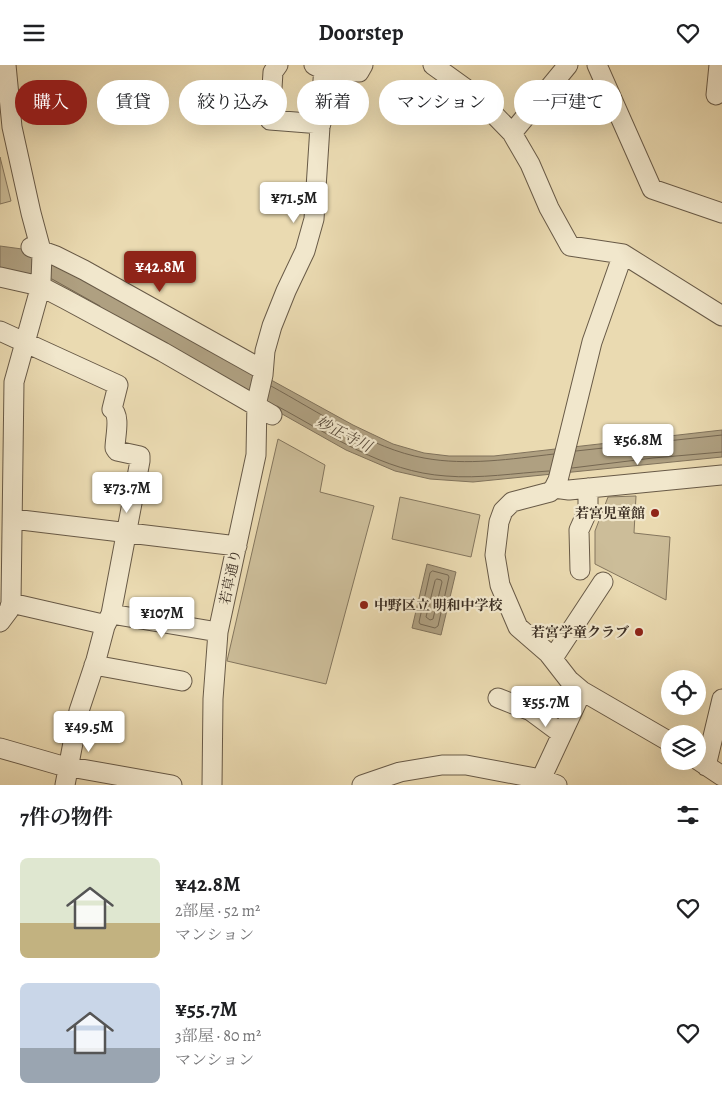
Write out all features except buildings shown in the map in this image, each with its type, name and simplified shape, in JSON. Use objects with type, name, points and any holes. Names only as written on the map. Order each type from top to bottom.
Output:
[{"type":"street","points":[[0,622],[9,610],[11,603],[13,519],[6,456],[7,379],[25,343],[40,284],[38,250],[30,213],[6,128],[6,65]]},
{"type":"street","points":[[278,65],[273,72],[270,120],[297,122]]},
{"type":"street","points":[[320,67],[359,72],[363,65]]},
{"type":"street","points":[[433,65],[476,95],[512,133],[570,246],[623,254],[722,316]]},
{"type":"street","points":[[512,133],[568,65]]},
{"type":"street","points":[[598,65],[652,189],[722,213]]},
{"type":"street","points":[[716,95],[719,65]]},
{"type":"street","name":"若草通り","points":[[320,67],[320,80]]},
{"type":"street","name":"若草通り","points":[[212,785],[213,699],[218,631],[256,455],[262,408],[265,351],[272,326],[286,291],[305,251],[314,219],[321,125]]},
{"type":"street","points":[[38,250],[84,270],[263,373]]},
{"type":"street","points":[[623,254],[592,342],[557,481],[550,492],[512,501],[503,511],[499,522],[495,555],[500,585],[518,627],[553,658],[569,680],[582,691],[661,737]]},
{"type":"street","points":[[1,278],[40,284],[262,408]]},
{"type":"street","points":[[0,331],[118,385],[112,409],[116,417],[114,448],[117,451],[140,456],[108,620],[79,711],[65,785]]},
{"type":"street","points":[[557,481],[569,490],[722,475]]},
{"type":"street","points":[[580,570],[579,530],[588,510],[588,488]]},
{"type":"street","points":[[13,519],[126,531],[237,546]]},
{"type":"street","points":[[553,658],[603,582]]},
{"type":"street","points":[[11,603],[98,623],[108,620],[218,631]]},
{"type":"street","points":[[94,665],[182,681]]},
{"type":"street","points":[[362,785],[400,772],[442,765],[466,765],[552,783],[562,734],[582,691]]},
{"type":"street","points":[[498,698],[531,711],[562,734]]},
{"type":"street","points":[[706,750],[722,699]]},
{"type":"street","points":[[0,748],[24,756],[69,766],[172,785]]},
{"type":"street","points":[[706,766],[722,776]]},
{"type":"shaded area","points":[[0,157],[11,201],[0,204]]},
{"type":"shaded area","points":[[278,439],[325,465],[320,492],[374,506],[326,684],[227,661]]},
{"type":"shaded area","points":[[636,496],[634,533],[670,537],[666,600],[595,564],[595,531],[608,497]]},
{"type":"shaded area","points":[[400,497],[480,515],[471,557],[392,539]]},
{"type":"water","name":"妙正寺川","points":[[0,246],[42,254],[353,425],[393,444],[424,453],[449,456],[494,456],[722,430],[722,457],[473,482],[430,479],[395,471],[346,450],[275,410],[0,273]]},
{"type":"water","points":[[427,564],[456,572],[441,635],[412,628]]},
{"type":"place","name":"若宮児童館","points":[[655,513]]},
{"type":"place","name":"中野区立 明和中学校","points":[[364,605]]},
{"type":"place","name":"若宮学童クラブ","points":[[639,632]]}]
